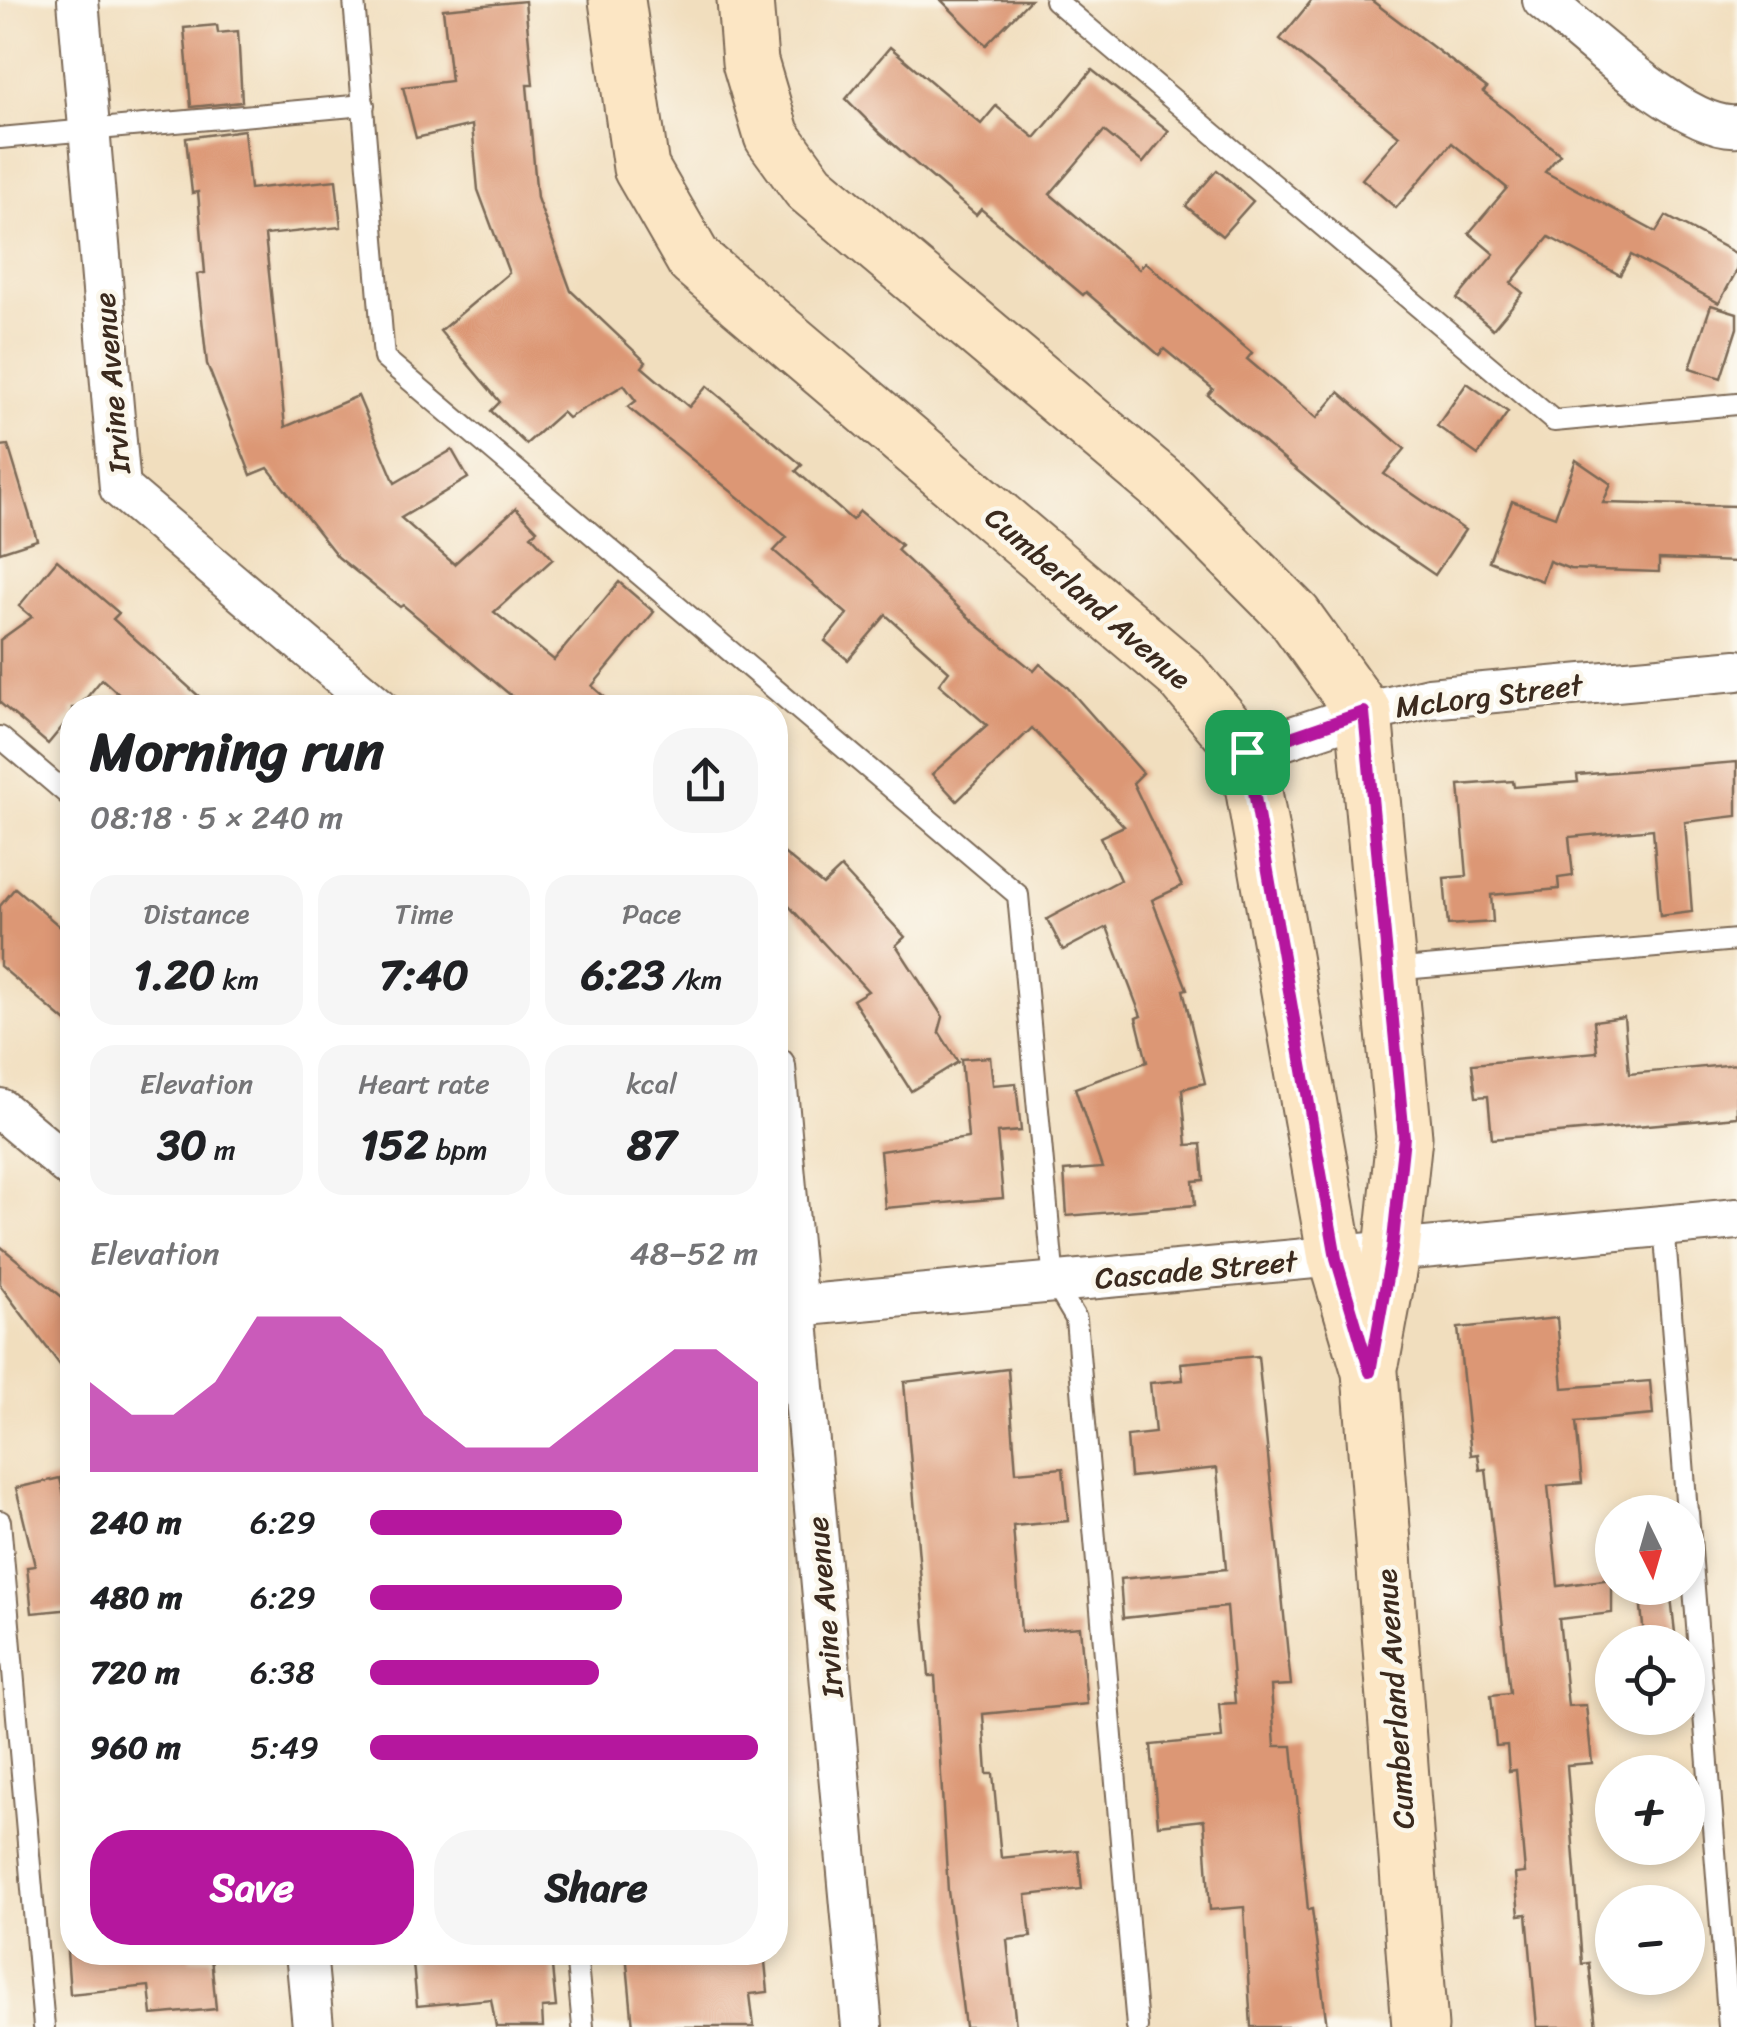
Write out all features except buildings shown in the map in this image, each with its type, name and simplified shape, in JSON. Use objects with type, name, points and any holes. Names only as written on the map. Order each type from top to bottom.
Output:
[{"type":"street","name":"Irvine Avenue","points":[[78,0],[120,488],[364,695]]},
{"type":"street","name":"Cumberland Avenue","points":[[616,0],[640,168],[694,260],[1181,674],[1247,752],[1336,1258],[1370,1372],[1420,2027]]},
{"type":"street","points":[[745,0],[750,62],[772,136],[809,187],[1171,492],[1294,616],[1364,712]]},
{"type":"street","points":[[1543,0],[1652,90],[1723,128],[1737,126]]},
{"type":"street","name":"McLorg Street","points":[[1247,752],[1364,712],[1429,698],[1737,670]]},
{"type":"street","name":"Cumberland Avenue","points":[[1364,712],[1404,1137],[1392,1250],[1370,1372]]},
{"type":"street","points":[[0,1108],[60,1159]]},
{"type":"street","name":"Cascade Street","points":[[788,1307],[1737,1219]]},
{"type":"street","name":"Irvine Avenue","points":[[788,1317],[862,2027]]},
{"type":"street","points":[[307,1965],[313,2027]]},
{"type":"lane","points":[[354,0],[384,358],[782,695]]},
{"type":"lane","points":[[1054,0],[1554,421],[1737,404]]},
{"type":"lane","points":[[0,138],[364,105]]},
{"type":"lane","points":[[788,700],[1018,895],[1054,1282],[1076,1319],[1136,2027]]},
{"type":"lane","points":[[0,737],[60,788]]},
{"type":"lane","points":[[1391,970],[1737,940]]},
{"type":"lane","points":[[1664,1225],[1686,1495]]},
{"type":"lane","points":[[0,1522],[44,2027]]},
{"type":"lane","points":[[1695,1605],[1729,2027]]},
{"type":"lane","points":[[577,1965],[583,2027]]},
{"type":"route","points":[[1364,712],[1404,1137],[1392,1250],[1370,1372],[1336,1258],[1247,752],[1364,712]]}]
